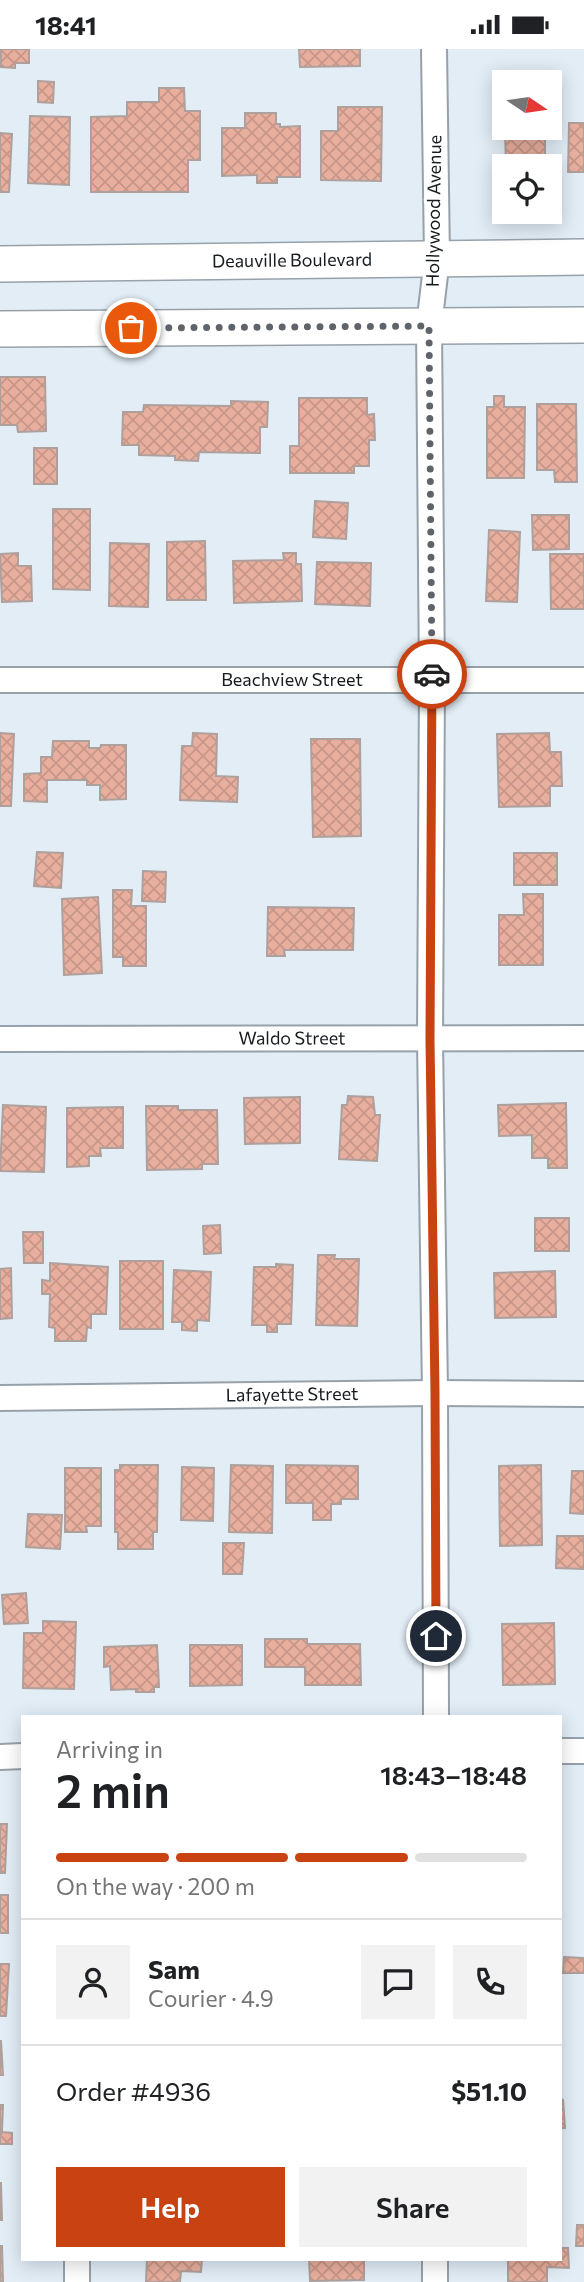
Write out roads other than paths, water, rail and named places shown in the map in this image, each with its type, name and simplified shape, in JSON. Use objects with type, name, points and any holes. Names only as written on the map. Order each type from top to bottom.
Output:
[{"type":"street","name":"Hollywood Avenue","points":[[433,49],[437,258],[429,326],[432,681],[430,1040],[436,1715]]},
{"type":"street","name":"Deauville Boulevard","points":[[0,264],[584,257]]},
{"type":"street","points":[[0,329],[584,325]]},
{"type":"street","name":"Beachview Street","points":[[0,680],[584,680]]},
{"type":"street","name":"Waldo Street","points":[[0,1039],[584,1038]]},
{"type":"street","name":"Lafayette Street","points":[[0,1398],[584,1394]]},
{"type":"street","points":[[562,1751],[584,1751]]},
{"type":"street","points":[[0,1756],[21,1756]]},
{"type":"street","points":[[77,2261],[77,2282]]},
{"type":"street","points":[[435,2261],[435,2282]]}]
